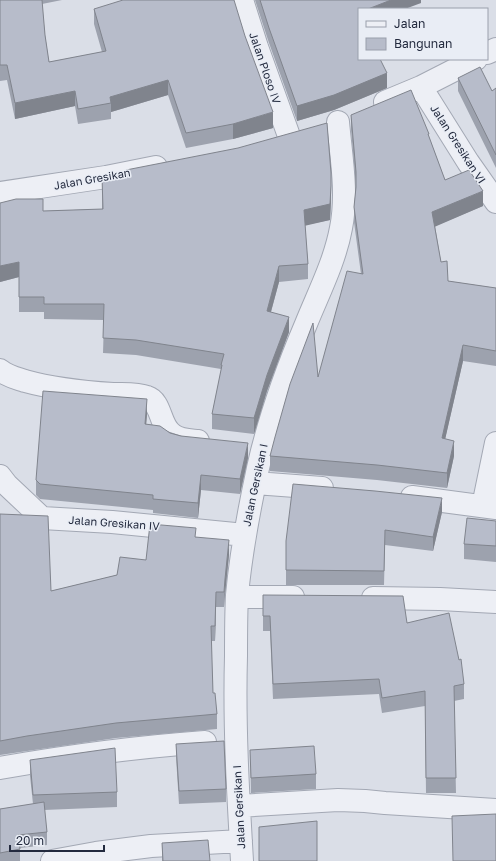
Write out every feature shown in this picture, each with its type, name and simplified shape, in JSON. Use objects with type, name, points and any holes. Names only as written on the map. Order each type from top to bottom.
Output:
[{"type":"street","name":"Jalan Ploso IV","points":[[242,0],[257,47],[281,138],[338,122]]},
{"type":"street","points":[[338,122],[422,87],[474,60]]},
{"type":"street","name":"Jalan Gresikan VI","points":[[422,87],[468,162],[496,202]]},
{"type":"street","name":"Jalan Gersikan I","points":[[241,851],[235,682],[237,597],[245,535],[255,483],[274,408],[289,364],[323,285],[341,227],[344,199],[338,122]]},
{"type":"street","name":"Jalan Gresikan","points":[[0,193],[106,177],[175,163]]},
{"type":"street","points":[[0,370],[14,378],[51,387],[147,397],[156,405],[166,428],[176,437],[214,442]]},
{"type":"street","points":[[394,495],[490,507],[496,443]]},
{"type":"street","points":[[241,445],[263,448]]},
{"type":"street","points":[[0,476],[7,485],[42,518]]},
{"type":"street","points":[[255,483],[339,490]]},
{"type":"street","name":"Jalan Gresikan IV","points":[[14,517],[112,522],[245,535]]},
{"type":"street","points":[[237,597],[308,597]]},
{"type":"street","points":[[354,597],[496,602]]},
{"type":"street","points":[[0,768],[37,761],[108,752],[236,740]]},
{"type":"street","points":[[239,806],[338,800],[496,810]]},
{"type":"street","points":[[52,861],[96,853],[151,846],[241,851]]},
{"type":"building","points":[[0,0],[42,0],[49,62],[106,51],[94,9],[123,0],[234,0],[245,36],[273,112],[233,124],[186,133],[168,80],[110,97],[111,103],[78,109],[75,91],[15,103],[7,65],[0,65]]},
{"type":"building","points":[[260,0],[391,0],[371,8],[358,8],[358,60],[380,60],[387,73],[334,95],[297,106]]},
{"type":"building","points":[[480,67],[492,91],[496,88],[496,155],[458,78]]},
{"type":"building","points":[[411,90],[429,134],[445,180],[469,170],[483,191],[432,212],[441,262],[447,261],[448,281],[496,288],[496,351],[463,345],[442,438],[454,441],[447,473],[377,465],[270,456],[290,384],[313,323],[318,377],[347,271],[363,274],[354,207],[356,172],[351,115]]},
{"type":"building","points":[[327,123],[331,173],[330,204],[304,210],[308,264],[279,266],[267,311],[289,317],[267,375],[254,418],[212,414],[224,354],[136,340],[103,338],[104,304],[44,304],[44,297],[19,297],[19,262],[0,266],[0,203],[16,199],[43,199],[43,211],[103,209],[102,177],[126,176],[126,170],[238,148]]},
{"type":"building","points":[[43,391],[147,399],[145,424],[160,426],[170,433],[181,436],[248,443],[240,479],[201,475],[198,503],[153,499],[153,495],[40,484],[36,480]]},
{"type":"building","points":[[293,484],[442,498],[433,537],[385,530],[384,571],[286,570],[286,541]]},
{"type":"building","points":[[0,514],[48,516],[51,591],[117,575],[120,557],[146,560],[150,524],[196,528],[195,537],[229,540],[224,592],[216,592],[215,626],[211,626],[213,693],[215,693],[217,714],[116,723],[0,741]]},
{"type":"building","points":[[467,518],[496,521],[496,546],[464,544]]},
{"type":"building","points":[[263,595],[403,596],[407,623],[449,613],[459,660],[461,659],[464,684],[454,686],[456,778],[426,778],[425,691],[382,698],[379,679],[273,684],[270,616],[263,616]]},
{"type":"building","points":[[224,741],[226,789],[179,791],[176,744]]},
{"type":"building","points":[[314,746],[316,774],[251,778],[250,750]]},
{"type":"building","points":[[115,748],[117,792],[33,795],[30,760]]},
{"type":"building","points":[[44,802],[47,832],[18,835],[20,849],[0,853],[0,809]]},
{"type":"building","points":[[496,814],[496,861],[453,861],[452,816]]},
{"type":"building","points":[[317,821],[317,861],[259,861],[259,827]]},
{"type":"building","points":[[208,840],[210,861],[163,861],[162,843]]}]
